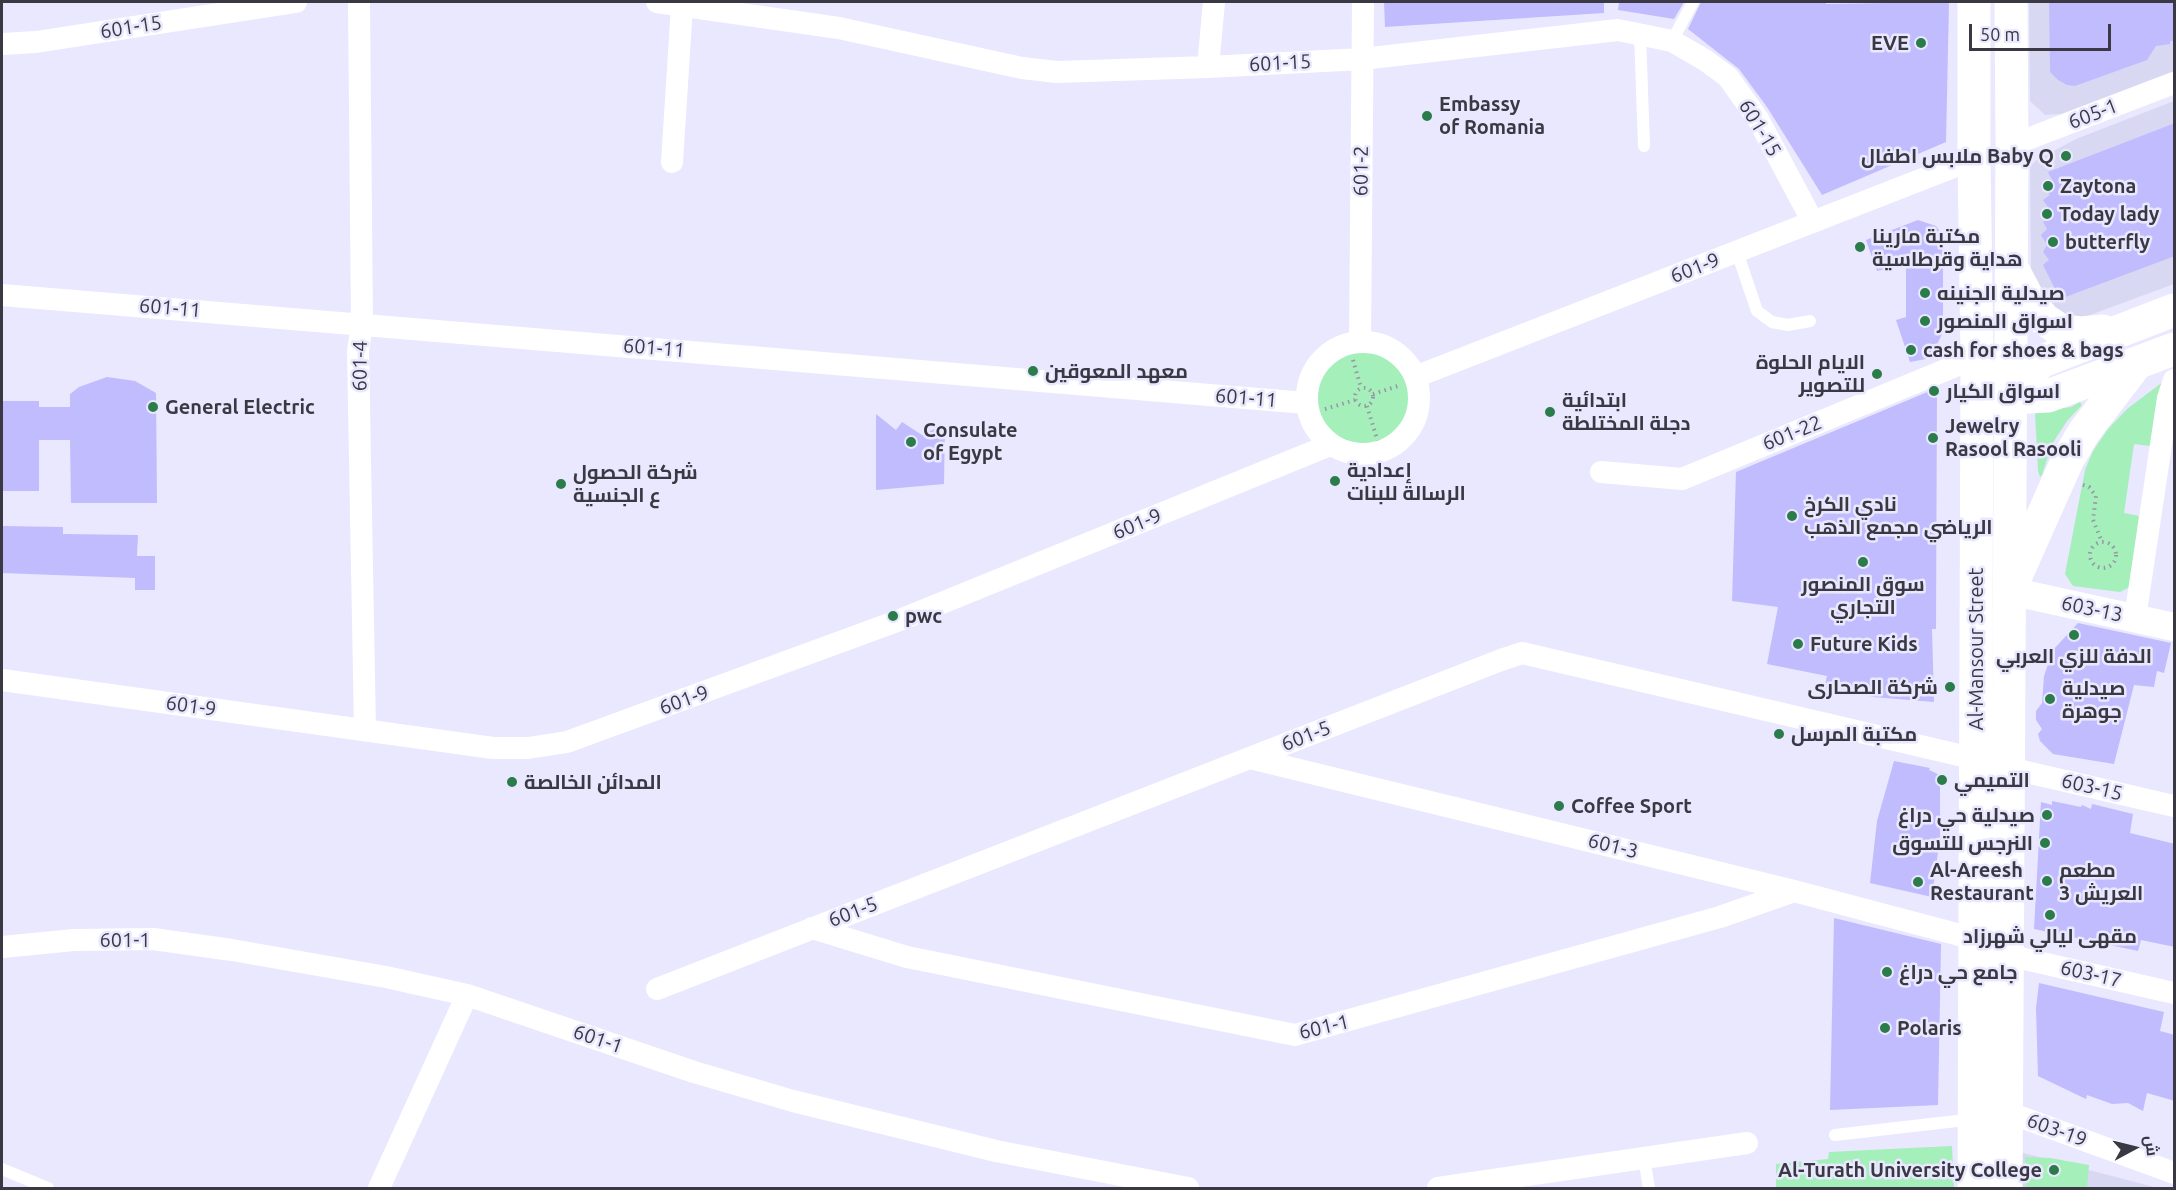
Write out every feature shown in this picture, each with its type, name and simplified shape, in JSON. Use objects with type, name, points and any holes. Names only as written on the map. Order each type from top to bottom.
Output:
[{"type":"main road","name":"Al-Mansour Street","points":[[1974,2],[1977,357],[1974,1188]]},
{"type":"main road","name":"Al-Mansour Street","points":[[2006,1188],[2012,267],[2011,2]]},
{"type":"main road","points":[[2012,267],[2031,304],[2044,319],[2060,330],[2081,333],[2125,329]]},
{"type":"main road","points":[[1977,435],[2011,389],[2042,361],[2175,310]]},
{"type":"main road","points":[[1977,357],[1986,371],[2011,389],[2030,397],[2048,396],[2175,349]]},
{"type":"main road","points":[[2010,591],[2068,459],[2096,414],[2136,364]]},
{"type":"street","name":"601-15","points":[[2,44],[36,42],[296,2]]},
{"type":"street","name":"601-4","points":[[359,2],[362,324],[358,351],[365,730]]},
{"type":"street","name":"601-15","points":[[657,2],[839,28],[1022,68],[1058,72],[1362,59],[1617,30],[1640,34],[1672,41],[1706,60],[1728,77],[1758,119],[1813,222]]},
{"type":"street","points":[[1208,67],[1214,2]]},
{"type":"street","name":"601-2","points":[[1355,347],[1363,2]]},
{"type":"street","points":[[672,162],[682,6]]},
{"type":"street","name":"605-1","points":[[2012,145],[2175,83]]},
{"type":"street","name":"601-9","points":[[1412,380],[1974,159]]},
{"type":"street","name":"601-11","points":[[2,295],[1312,407]]},
{"type":"street","points":[[1377,343],[1394,351],[1407,362],[1412,380],[1420,395],[1418,413],[1410,430],[1398,443],[1382,452],[1365,455],[1346,453],[1330,445],[1318,434],[1310,419],[1312,407],[1307,388],[1312,374],[1320,361],[1331,351],[1345,344],[1355,347],[1377,343]]},
{"type":"street","name":"601-22","points":[[1601,472],[1682,478],[1977,357]]},
{"type":"street","points":[[2135,618],[2168,398],[2175,380]]},
{"type":"street","name":"601-9","points":[[2,680],[493,748],[528,748],[567,742],[900,620],[1330,445]]},
{"type":"street","name":"603-13","points":[[2010,591],[2175,627]]},
{"type":"street","name":"601-5","points":[[657,989],[1522,653],[1976,759]]},
{"type":"street","name":"601-3","points":[[1250,758],[1794,891],[1975,939]]},
{"type":"street","name":"603-15","points":[[2009,768],[2175,806]]},
{"type":"street","name":"601-1","points":[[812,928],[907,957],[1295,1035],[1720,918],[1794,891]]},
{"type":"street","name":"601-1","points":[[2,946],[74,940],[153,939],[232,950],[386,977],[467,996],[694,1072],[793,1101],[996,1151],[1188,1188]]},
{"type":"street","name":"603-17","points":[[2007,955],[2175,993]]},
{"type":"street","points":[[379,1188],[467,996]]},
{"type":"street","name":"603-19","points":[[2007,1112],[2175,1173]]},
{"type":"street","points":[[1438,1188],[1747,1143]]},
{"type":"lane","points":[[1672,41],[1693,2]]},
{"type":"lane","points":[[1640,34],[1644,146]]},
{"type":"lane","points":[[1737,252],[1757,311],[1772,322],[1788,325],[1810,321]]},
{"type":"lane","points":[[1835,1135],[1974,1119]]},
{"type":"lane","points":[[1644,1158],[1649,1188]]},
{"type":"lane","points":[[2,1169],[48,1188]]},
{"type":"path","points":[[1355,347],[1361,388]]},
{"type":"path","points":[[1373,394],[1412,380]]},
{"type":"path","points":[[1361,388],[1367,388],[1373,394],[1373,400],[1367,405],[1360,405],[1355,400],[1356,392],[1361,388]]},
{"type":"path","points":[[1312,407],[1355,400]]},
{"type":"path","points":[[1367,405],[1378,442]]},
{"type":"path","points":[[2082,485],[2089,487],[2096,496],[2093,520],[2102,542]]},
{"type":"path","points":[[2102,542],[2112,545],[2116,552],[2115,561],[2105,569],[2096,567],[2090,555],[2092,547],[2102,542]]},
{"type":"shaded area","points":[[2029,2],[2174,2],[2174,71],[2061,114],[2045,115],[2030,101]]},
{"type":"shaded area","points":[[2174,101],[2174,284],[2074,321],[2050,309],[2031,270],[2030,167],[2035,161],[2076,139]]},
{"type":"shaded area","name":"Al-Turath University College","points":[[2020,1152],[2158,1188],[2019,1188]]},
{"type":"green space","points":[[1363,351],[1381,355],[1396,365],[1406,380],[1410,398],[1406,416],[1396,431],[1381,441],[1363,445],[1345,441],[1330,431],[1320,416],[1316,398],[1320,380],[1330,365],[1345,355]]},
{"type":"green space","points":[[2168,378],[2151,446],[2134,444],[2124,513],[2139,516],[2130,587],[2120,592],[2073,586],[2065,574],[2085,470],[2093,451],[2108,429],[2127,409]]},
{"type":"green space","points":[[2080,402],[2082,405],[2067,421],[2052,444],[2040,477],[2035,412],[2071,407]]},
{"type":"green space","points":[[1952,1146],[1954,1188],[1776,1188],[1776,1164],[1828,1159],[1829,1152]]},
{"type":"green space","name":"Al-Turath University College","points":[[2025,1157],[2050,1158],[2089,1165],[2087,1188],[2026,1188]]},
{"type":"building","points":[[1384,2],[1604,2],[1604,13],[1385,27]]},
{"type":"building","points":[[1619,2],[1684,2],[1674,19],[1618,10]]},
{"type":"building","points":[[1701,2],[1826,2],[1826,4],[1949,2],[1946,142],[1822,195],[1767,107],[1739,69],[1688,29]]},
{"type":"building","points":[[2049,2],[2175,2],[2175,41],[2156,46],[2147,60],[2075,86],[2067,85],[2050,72]]},
{"type":"building","points":[[2175,123],[2175,256],[2060,299],[2043,265],[2049,260],[2043,252],[2047,245],[2041,235],[2047,229],[2043,222],[2049,219],[2043,210],[2048,207],[2043,200],[2050,195],[2046,190],[2054,184],[2048,172]]},
{"type":"building","points":[[1918,220],[1936,226],[1941,233],[1943,242],[1943,332],[1933,353],[1926,359],[1910,362],[1896,320],[1906,317],[1906,264],[1877,271],[1866,240]]},
{"type":"building","points":[[107,377],[135,381],[156,393],[157,503],[71,503],[70,440],[39,440],[39,491],[2,491],[2,401],[39,401],[39,407],[70,407],[70,394],[79,387]]},
{"type":"building","name":"نادي الكرخ الرياضي مجمع الذهب","points":[[1937,388],[1936,629],[1932,629],[1934,702],[1873,697],[1824,688],[1827,676],[1767,664],[1778,607],[1732,601],[1736,472]]},
{"type":"building","points":[[876,414],[896,430],[902,422],[922,435],[945,424],[944,484],[876,490]]},
{"type":"building","points":[[2,526],[63,527],[63,534],[138,535],[137,556],[155,556],[155,590],[135,590],[135,578],[2,573]]},
{"type":"building","points":[[2078,623],[2171,643],[2164,673],[2157,671],[2154,687],[2134,685],[2114,764],[2053,754],[2040,741],[2038,734],[2042,729],[2036,720],[2036,711],[2042,703],[2044,676],[2053,650]]},
{"type":"building","points":[[1894,761],[1930,768],[1929,770],[1940,775],[1940,837],[1932,897],[1870,883],[1877,821]]},
{"type":"building","points":[[2052,801],[2081,807],[2082,805],[2091,809],[2092,804],[2133,814],[2130,833],[2175,844],[2175,947],[2141,940],[2138,951],[2034,929],[2041,802],[2052,805]]},
{"type":"building","points":[[1834,918],[1941,944],[1938,1105],[1830,1110]]},
{"type":"building","points":[[2039,983],[2164,1012],[2160,1031],[2175,1035],[2175,1101],[2147,1093],[2143,1111],[2128,1103],[2112,1104],[2087,1095],[2086,1099],[2038,1076],[2036,1008]]},
{"type":"place","name":"EVE","points":[[1921,43]]},
{"type":"place","name":"Embassy of Romania","points":[[1427,116]]},
{"type":"place","name":"ملابس اطفال Baby Q","points":[[2066,156]]},
{"type":"place","name":"Zaytona","points":[[2048,186]]},
{"type":"place","name":"Today lady","points":[[2047,214]]},
{"type":"place","name":"butterfly","points":[[2053,242]]},
{"type":"place","name":"مكتبة مارينا هداية وقرطاسية","points":[[1860,247]]},
{"type":"place","name":"صيدلية الجنينه","points":[[1925,293]]},
{"type":"place","name":"اسواق المنصور","points":[[1925,321]]},
{"type":"place","name":"cash for shoes & bags","points":[[1911,350]]},
{"type":"place","name":"معهد المعوقين","points":[[1033,371]]},
{"type":"place","name":"الايام الحلوة للتصوير","points":[[1877,374]]},
{"type":"place","name":"اسواق الكيار","points":[[1934,391]]},
{"type":"place","name":"General Electric","points":[[153,407]]},
{"type":"place","name":"ابتدائية دجلة المختلطة","points":[[1550,412]]},
{"type":"place","name":"Jewelry Rasool Rasooli","points":[[1933,438]]},
{"type":"place","name":"Consulate of Egypt","points":[[911,442]]},
{"type":"place","name":"إعدادية الرسالة للبنات","points":[[1335,481]]},
{"type":"place","name":"شركة الحصول ع الجنسية","points":[[561,484]]},
{"type":"place","name":"نادي الكرخ الرياضي مجمع الذهب","points":[[1792,516]]},
{"type":"place","name":"سوق المنصور التجاري","points":[[1863,562]]},
{"type":"place","name":"pwc","points":[[893,616]]},
{"type":"place","name":"الدفة للزي العربي","points":[[2074,635]]},
{"type":"place","name":"Future Kids","points":[[1798,644]]},
{"type":"place","name":"شركة الصحارى","points":[[1950,687]]},
{"type":"place","name":"صيدلية جوهرة","points":[[2050,699]]},
{"type":"place","name":"مكتبة المرسل","points":[[1779,734]]},
{"type":"place","name":"التميمي","points":[[1942,780]]},
{"type":"place","name":"المدائن الخالصة","points":[[512,782]]},
{"type":"place","name":"Coffee Sport","points":[[1559,806]]},
{"type":"place","name":"صيدلية حي دراغ","points":[[2047,815]]},
{"type":"place","name":"النرجس للتسوق","points":[[2045,843]]},
{"type":"place","name":"مطعم العريش 3","points":[[2047,881]]},
{"type":"place","name":"Al-Areesh Restaurant","points":[[1918,882]]},
{"type":"place","name":"مقهى ليالي شهرزاد","points":[[2050,915]]},
{"type":"place","name":"جامع حي دراغ","points":[[1887,972]]},
{"type":"place","name":"Polaris","points":[[1885,1028]]},
{"type":"place","name":"Al-Turath University College","points":[[2054,1170]]}]
